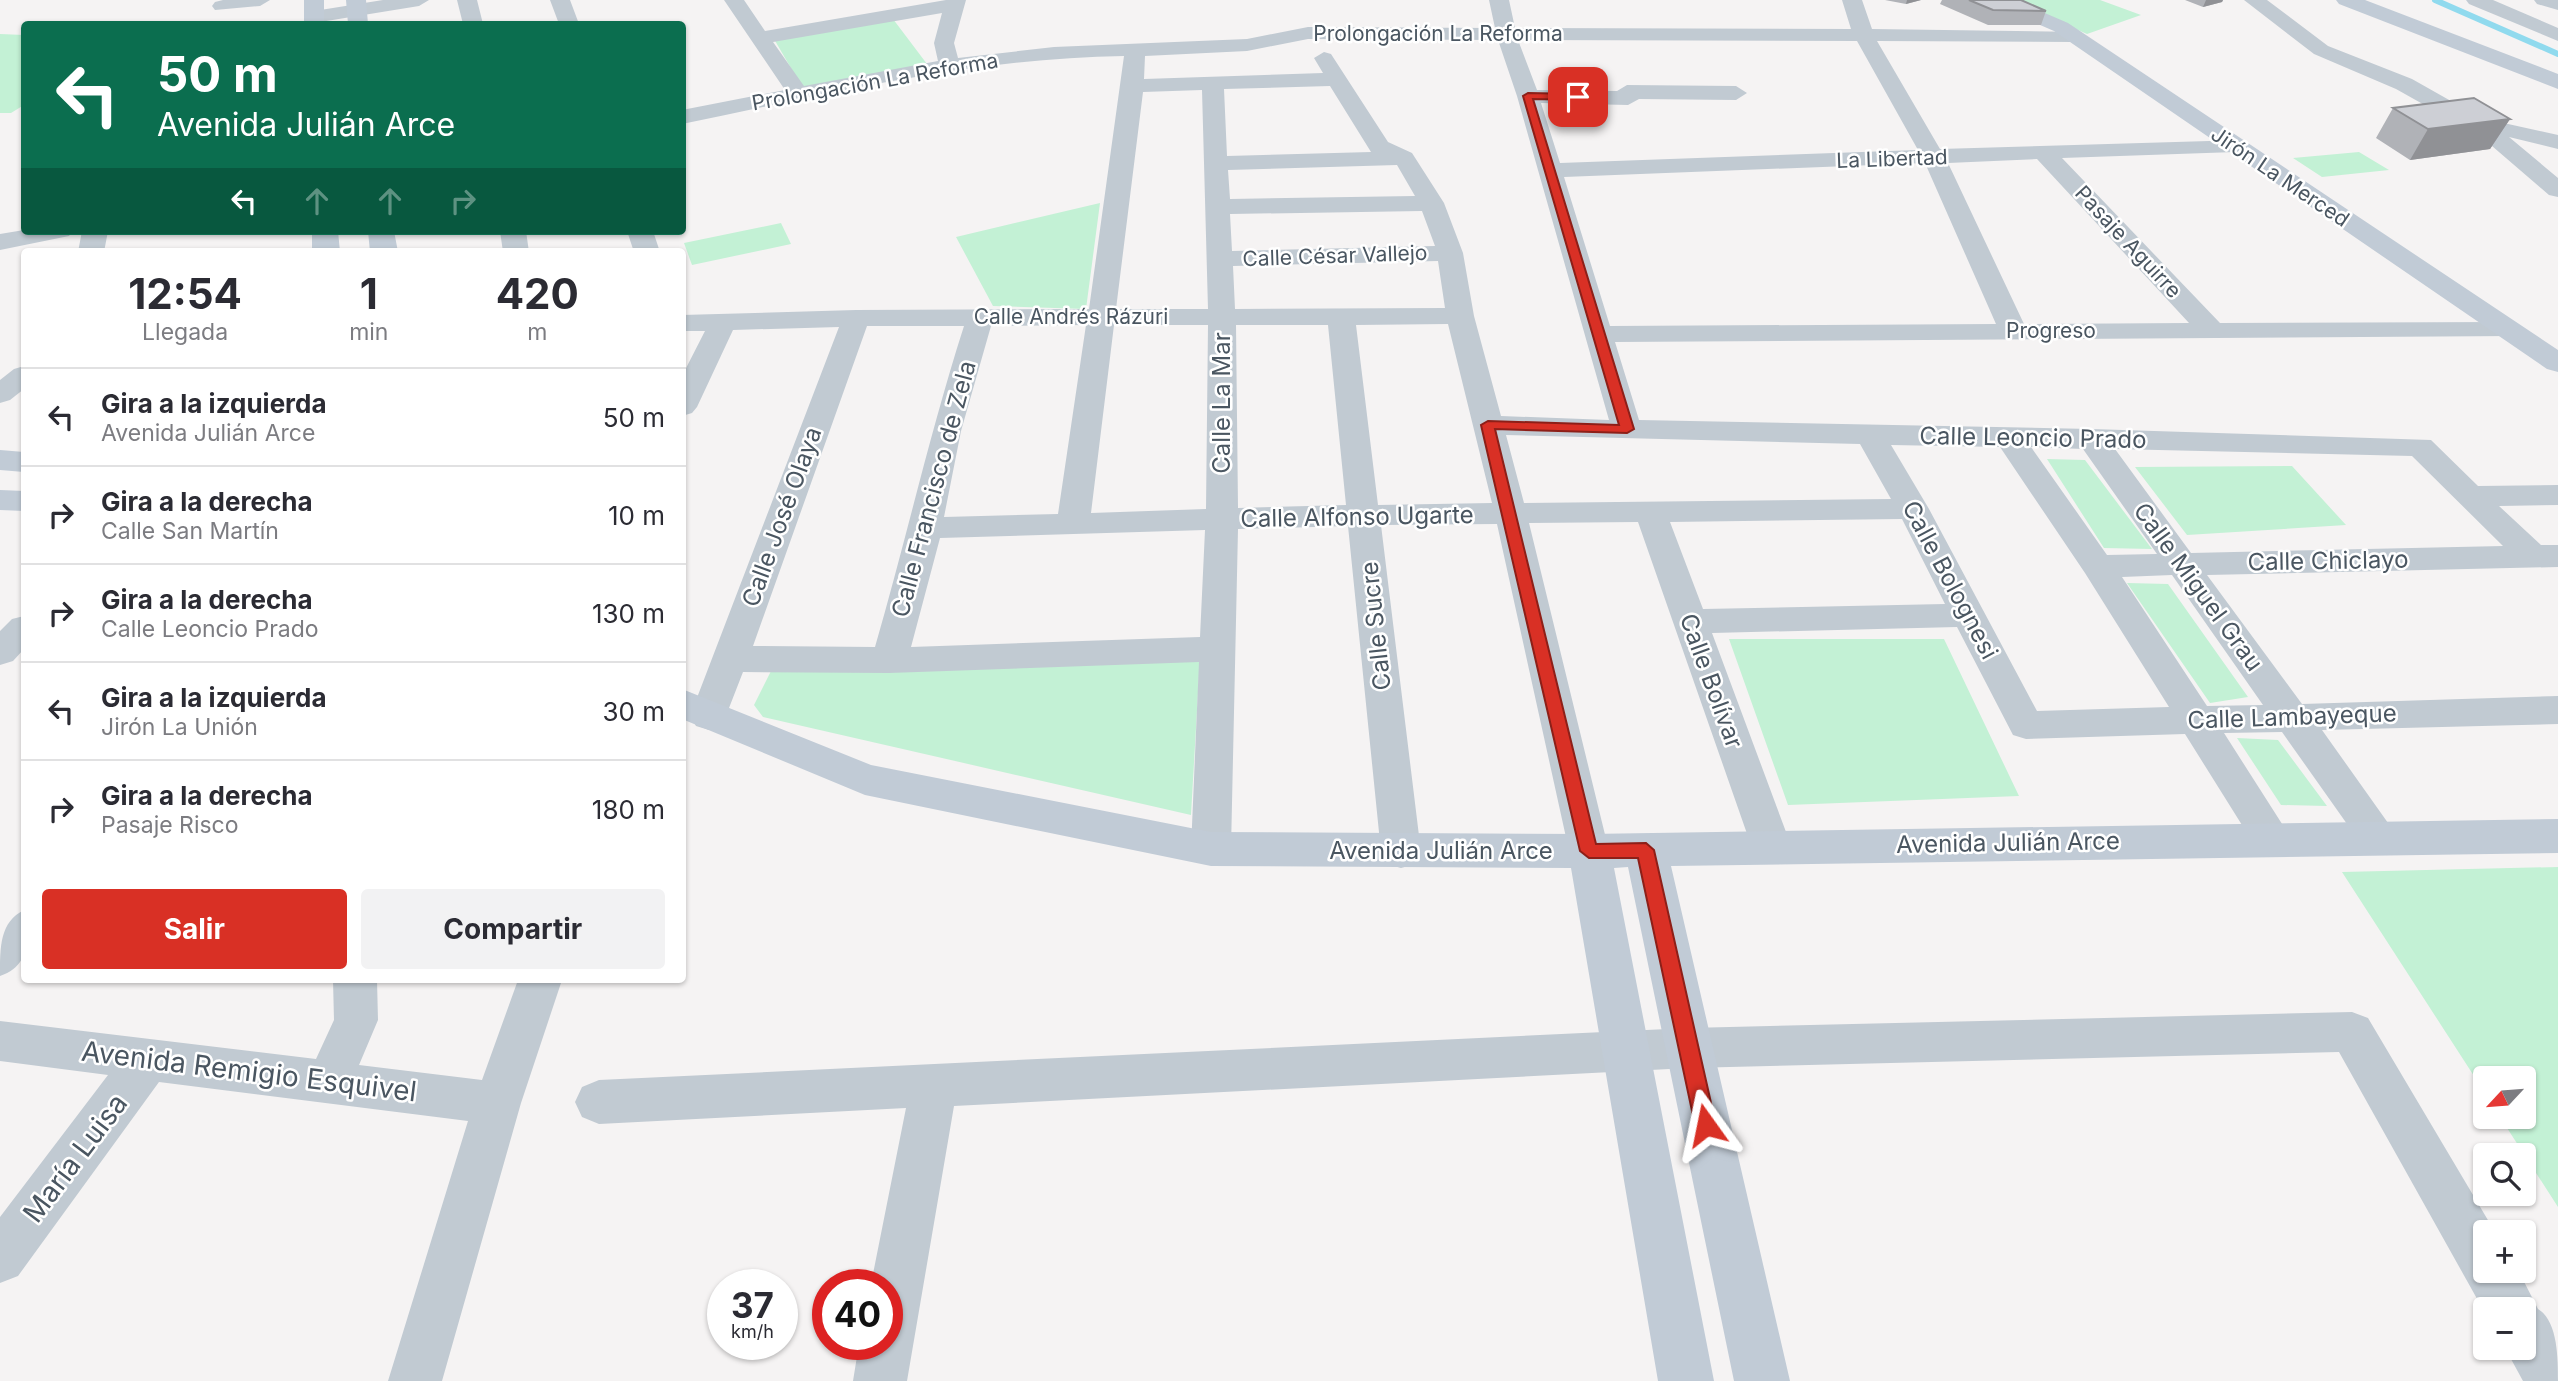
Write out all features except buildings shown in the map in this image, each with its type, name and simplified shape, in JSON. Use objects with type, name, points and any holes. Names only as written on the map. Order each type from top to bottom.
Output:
[{"type":"street","points":[[207,20],[222,3],[260,0]]},
{"type":"street","points":[[314,14],[357,11],[419,0]]},
{"type":"street","points":[[467,0],[472,21]]},
{"type":"street","points":[[560,0],[568,21]]},
{"type":"street","points":[[734,0],[799,94]]},
{"type":"street","points":[[1499,0],[1506,34],[1528,96],[1627,429]]},
{"type":"street","points":[[1852,0],[1863,34],[1934,158],[2014,331]]},
{"type":"street","name":"Jirón La Merced","points":[[1998,0],[2061,27],[2504,330],[2558,363]]},
{"type":"street","points":[[2254,0],[2321,50],[2404,84],[2470,121],[2500,141],[2558,190]]},
{"type":"street","points":[[2346,0],[2558,82]]},
{"type":"street","points":[[2476,0],[2558,35]]},
{"type":"street","points":[[2544,0],[2558,4]]},
{"type":"street","points":[[759,38],[955,2],[944,43],[950,66]]},
{"type":"street","points":[[1308,33],[1379,147],[1404,158],[1432,203],[1450,253],[1460,316],[1511,514],[1589,851],[1686,1381]]},
{"type":"street","name":"Prolongación La Reforma","points":[[686,116],[950,66],[1055,53],[1135,51],[1282,41],[1308,33],[2074,36]]},
{"type":"street","points":[[1073,524],[1133,86],[1135,51]]},
{"type":"street","points":[[1133,86],[1336,79]]},
{"type":"street","name":"Calle La Mar","points":[[1211,849],[1222,520],[1222,317],[1213,83]]},
{"type":"street","points":[[1528,96],[1628,98],[1627,92],[1736,93]]},
{"type":"street","points":[[2470,121],[2558,142]]},
{"type":"street","name":"La Libertad","points":[[1549,170],[2235,145]]},
{"type":"street","name":"Pasaje Aguirre","points":[[2045,154],[2211,330]]},
{"type":"street","points":[[1216,163],[1404,158]]},
{"type":"street","points":[[1218,207],[1432,203]]},
{"type":"street","points":[[0,242],[38,235]]},
{"type":"street","name":"Calle César Vallejo","points":[[1220,259],[1450,253]]},
{"type":"street","name":"Calle Sucre","points":[[1341,316],[1401,852]]},
{"type":"street","name":"Calle Andrés Rázuri","points":[[686,323],[856,317],[1460,316]]},
{"type":"street","name":"Calle José Olaya","points":[[696,710],[730,659],[856,317]]},
{"type":"street","name":"Calle Francisco de Zela","points":[[889,660],[926,528],[946,430],[980,318]]},
{"type":"street","points":[[686,399],[724,320]]},
{"type":"street","name":"Progreso","points":[[1598,334],[2504,330]]},
{"type":"street","points":[[0,394],[21,377]]},
{"type":"street","name":"Calle Leoncio Prado","points":[[1488,425],[1871,437],[2008,436],[2420,447],[2471,496],[2545,556]]},
{"type":"street","points":[[2008,436],[2098,566],[2271,838]]},
{"type":"street","name":"Calle Bolognesi","points":[[1871,437],[1913,509],[2026,724]]},
{"type":"street","name":"Calle Miguel Grau","points":[[2091,438],[2378,837]]},
{"type":"street","points":[[0,460],[21,462]]},
{"type":"street","points":[[2471,496],[2558,495]]},
{"type":"street","points":[[0,500],[21,501]]},
{"type":"street","name":"Calle Alfonso Ugarte","points":[[926,528],[1364,514],[1913,509]]},
{"type":"street","name":"Calle Bolívar","points":[[1651,513],[1772,848]]},
{"type":"street","name":"Calle Chiclayo","points":[[2098,566],[2545,556]]},
{"type":"street","points":[[1690,621],[1969,615]]},
{"type":"street","points":[[0,652],[21,631]]},
{"type":"street","points":[[730,659],[889,660],[1218,649]]},
{"type":"street","name":"Avenida Julián Arce","points":[[696,710],[865,779],[1211,849],[1589,851],[2271,838],[2558,836]]},
{"type":"street","name":"Calle Lambayeque","points":[[2026,724],[2558,710]]},
{"type":"street","points":[[1646,850],[1762,1381]]},
{"type":"street","points":[[0,958],[21,932]]},
{"type":"street","points":[[329,1081],[356,1020],[355,983]]},
{"type":"street","points":[[415,1381],[497,1103],[539,983]]},
{"type":"street","points":[[599,1102],[1689,1048],[2352,1032],[2473,1242]]},
{"type":"street","name":"Avenida Remigio Esquivel","points":[[0,1041],[497,1103]]},
{"type":"street","name":"María Luisa","points":[[0,1258],[149,1058]]},
{"type":"street","points":[[900,1269],[934,1086]]},
{"type":"street","points":[[2536,1351],[2553,1381]]},
{"type":"street","points":[[880,1381],[884,1360]]},
{"type":"green space","points":[[2010,0],[2100,0],[2141,15],[2087,34]]},
{"type":"green space","points":[[893,19],[927,64],[802,87],[774,39]]},
{"type":"green space","points":[[0,34],[21,35],[21,107],[11,113],[0,113]]},
{"type":"green space","points":[[2359,152],[2389,170],[2322,177],[2293,158]]},
{"type":"green space","points":[[1100,203],[1086,309],[993,306],[956,237]]},
{"type":"green space","points":[[781,223],[791,244],[692,265],[684,243]]},
{"type":"green space","points":[[2047,459],[2085,460],[2152,549],[2104,548]]},
{"type":"green space","points":[[2292,466],[2346,525],[2187,535],[2135,467]]},
{"type":"green space","points":[[2127,583],[2168,584],[2248,697],[2210,703]]},
{"type":"green space","points":[[1729,639],[1944,639],[2019,796],[1788,805]]},
{"type":"green space","points":[[1200,658],[1191,815],[763,717],[754,705],[771,671]]},
{"type":"green space","points":[[2237,738],[2278,740],[2327,806],[2281,805]]},
{"type":"green space","points":[[2558,867],[2558,1207],[2536,1173],[2536,1143],[2517,1143],[2508,1129],[2536,1129],[2536,1066],[2473,1066],[2473,1074],[2342,872]]},
{"type":"waterway","points":[[2435,0],[2558,54]]},
{"type":"route","points":[[1578,97],[1528,96],[1627,429],[1488,425],[1589,851],[1646,850],[1706,1125]]}]
